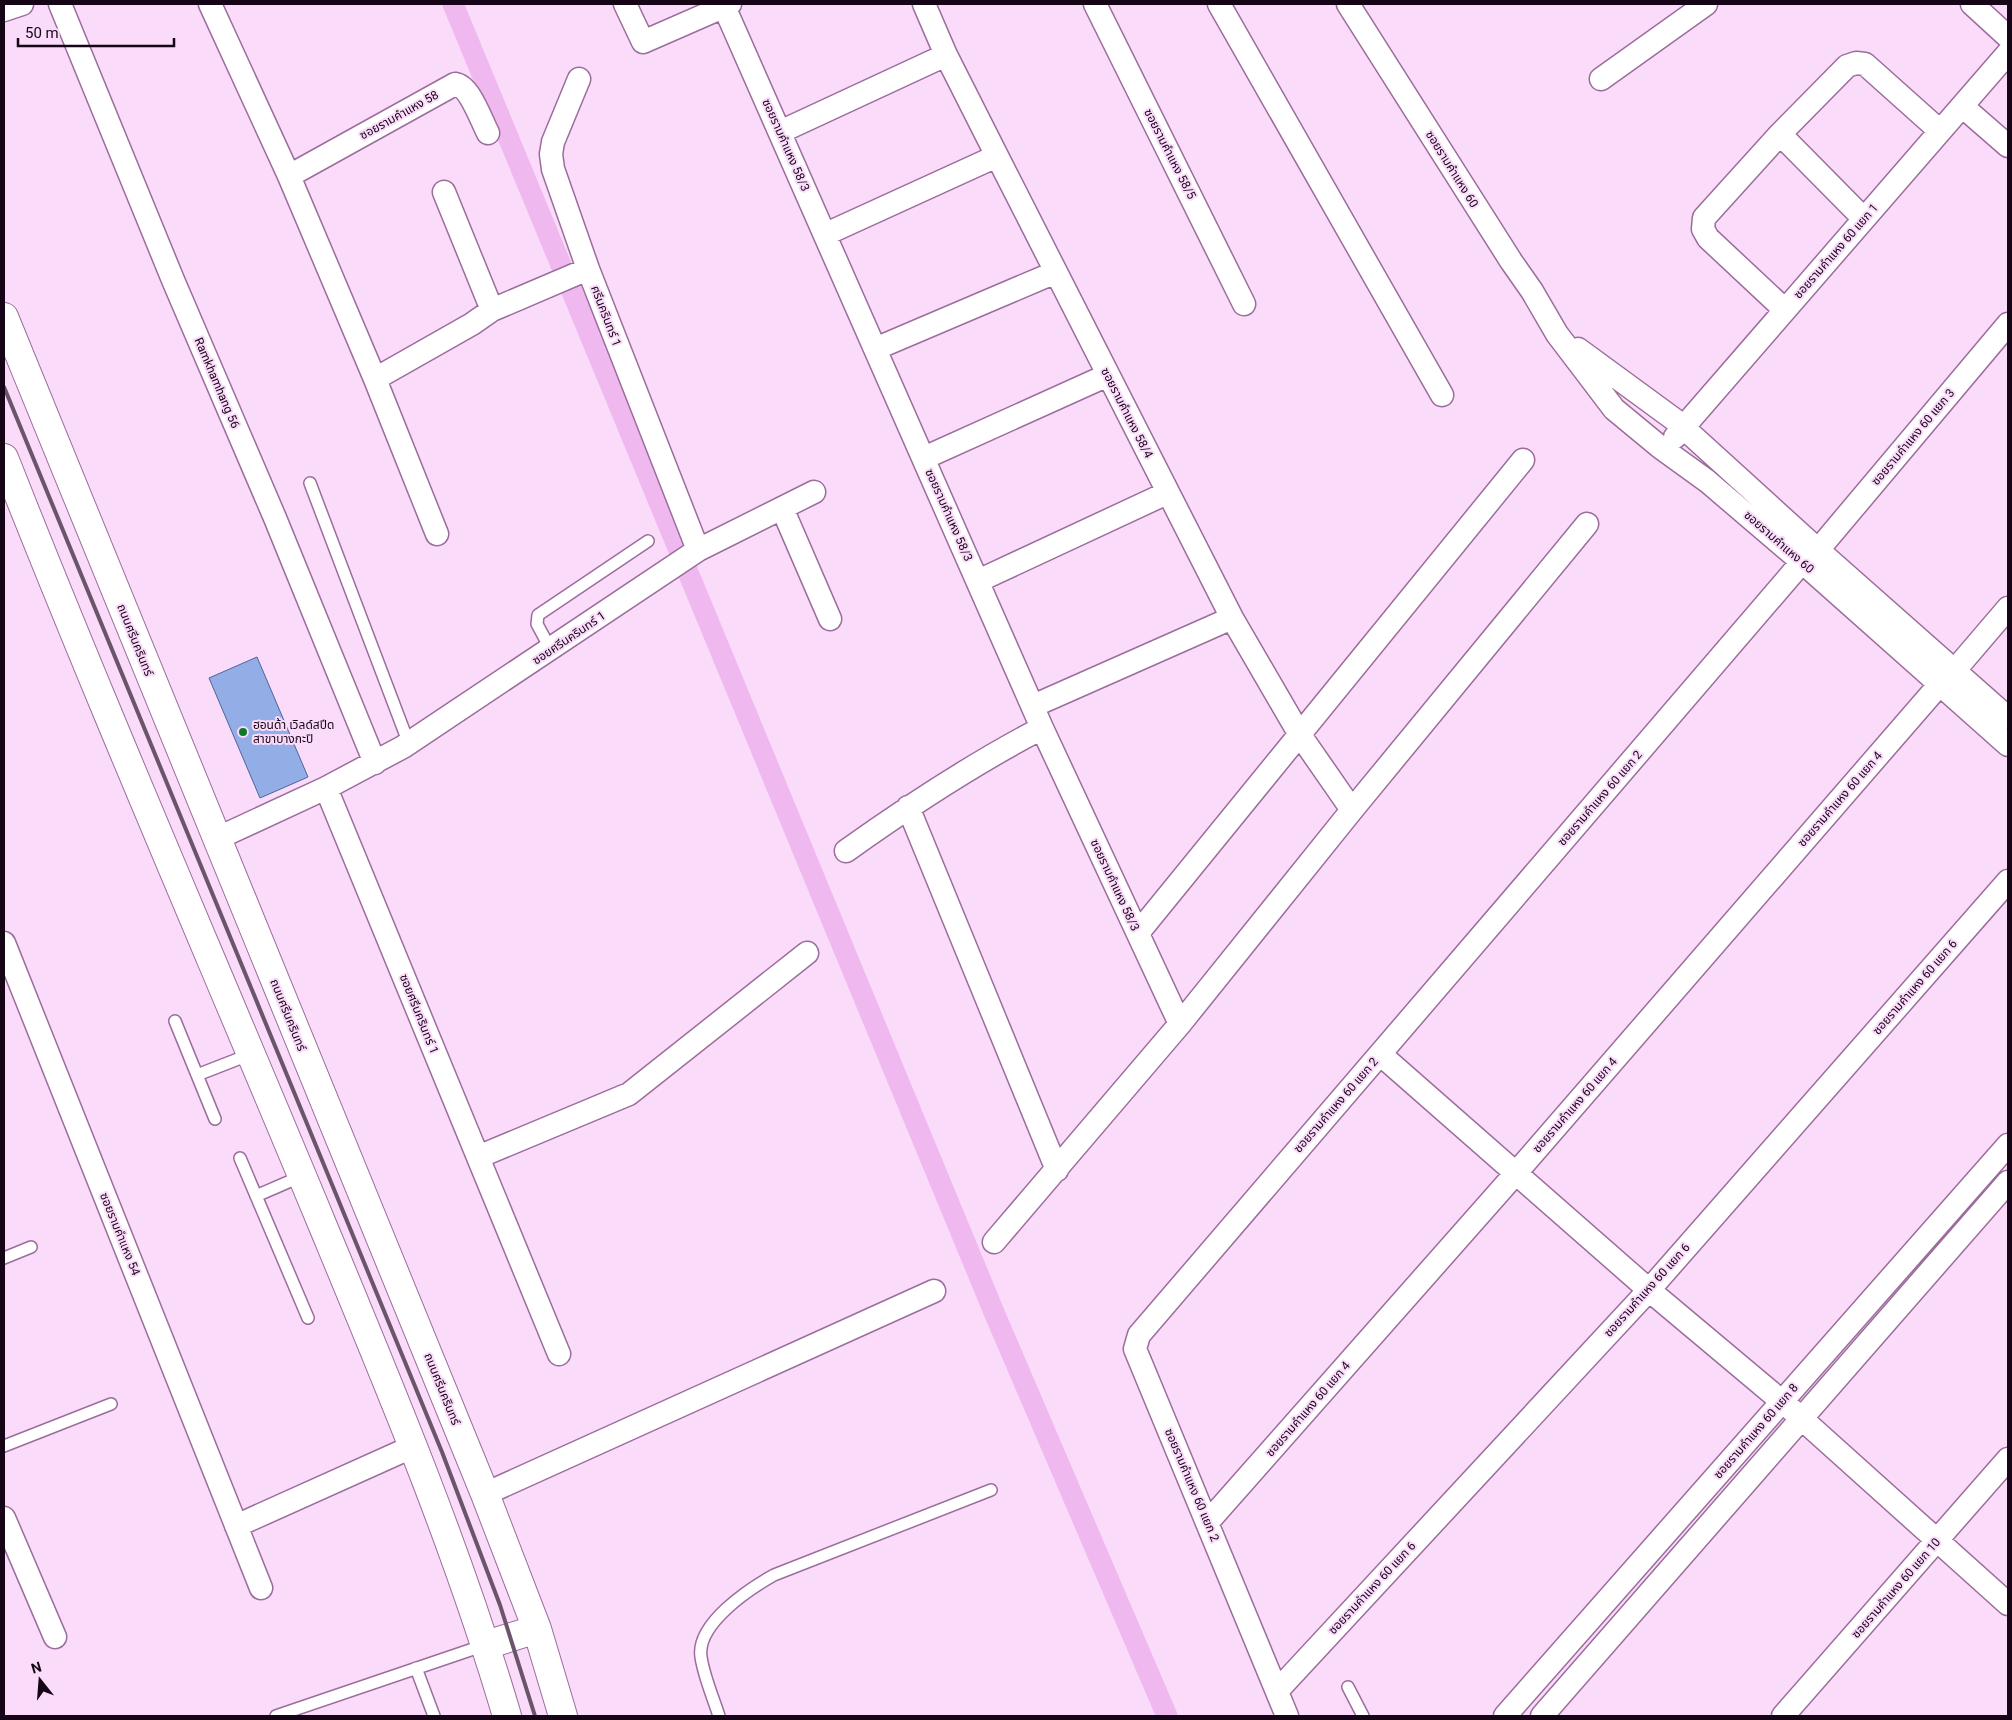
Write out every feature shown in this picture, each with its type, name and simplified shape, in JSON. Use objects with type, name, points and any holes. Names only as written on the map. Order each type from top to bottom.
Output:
[{"type":"main road","name":"ถนนศรีนครินทร์","points":[[4,317],[485,1494],[537,1629],[563,1716]]},
{"type":"main road","points":[[4,458],[58,594],[252,1054],[414,1446],[486,1645],[508,1716]]},
{"type":"main road","points":[[486,1645],[537,1629]]},
{"type":"street","points":[[4,10],[22,4]]},
{"type":"street","name":"Ramkhamhang 56","points":[[60,4],[173,280],[375,762]]},
{"type":"street","points":[[210,4],[289,176],[376,379],[437,534]]},
{"type":"street","points":[[625,4],[643,42],[726,4]]},
{"type":"street","name":"ซอยรามคำแหง 58/3","points":[[726,4],[780,132],[1042,728],[1180,1024]]},
{"type":"street","name":"ซอยรามคำแหง 58/4","points":[[924,4],[946,56],[996,156],[1232,618],[1300,735],[1352,810]]},
{"type":"street","name":"ซอยรามคำแหง 58/5","points":[[1095,4],[1244,304]]},
{"type":"street","points":[[1219,4],[1442,395]]},
{"type":"street","points":[[1601,79],[1706,4]]},
{"type":"street","points":[[1972,4],[2008,37]]},
{"type":"street","name":"ซอยรามคำแหง 60","points":[[1357,7],[1557,334],[1614,409],[1664,450],[1810,556]]},
{"type":"street","name":"ซอยรามคำแหง 60 แยก 1","points":[[1664,450],[2008,53]]},
{"type":"street","points":[[780,132],[946,56]]},
{"type":"street","points":[[1785,310],[1708,238],[1703,229],[1704,218],[1780,134],[1848,66],[1856,63],[1864,64],[1940,132]]},
{"type":"street","name":"ศรีนครินทร์ 1","points":[[579,79],[553,142],[551,154],[558,185],[694,554]]},
{"type":"street","name":"ซอยรามคำแหง 58","points":[[289,176],[455,84],[460,84],[467,91],[488,133]]},
{"type":"street","points":[[1962,106],[2008,146]]},
{"type":"street","points":[[1780,134],[1864,218]]},
{"type":"street","points":[[826,234],[996,156]]},
{"type":"street","points":[[444,192],[492,310]]},
{"type":"street","points":[[376,379],[472,324],[492,310],[588,269]]},
{"type":"street","points":[[875,349],[1056,272]]},
{"type":"street","name":"ซอยรามคำแหง 60 แยก 3","points":[[1810,556],[2008,324]]},
{"type":"street","name":"ซอยรามคำแหง 60","points":[[1557,334],[1683,427],[1810,556],[1947,677],[2008,745]]},
{"type":"street","points":[[924,458],[1108,375]]},
{"type":"street","points":[[1138,933],[1523,460]]},
{"type":"street","name":"ซอยศรีนครินทร์ 1","points":[[216,839],[326,788],[409,744],[694,554],[814,492]]},
{"type":"street","points":[[978,581],[1167,493]]},
{"type":"street","points":[[782,508],[830,619]]},
{"type":"street","points":[[994,1242],[1180,1024],[1352,810],[1587,524]]},
{"type":"street","name":"ซอยรามคำแหง 60 แยก 2","points":[[1287,1716],[1135,1349],[1139,1335],[1810,556]]},
{"type":"street","name":"ซอยรามคำแหง 60 แยก 4","points":[[1208,1523],[2008,608]]},
{"type":"street","points":[[1033,706],[1232,618]]},
{"type":"street","name":"ซอยรามคำแหง 60","points":[[1947,677],[2008,718]]},
{"type":"street","points":[[846,851],[908,807],[989,756],[1042,728]]},
{"type":"street","name":"ซอยศรีนครินทร์ 1","points":[[326,788],[559,1354]]},
{"type":"street","points":[[908,807],[1057,1170]]},
{"type":"street","name":"ซอยรามคำแหง 60 แยก 6","points":[[1277,1691],[1649,1290],[2008,881]]},
{"type":"street","name":"ซอยรามคำแหง 54","points":[[4,943],[261,1588]]},
{"type":"street","points":[[478,1157],[628,1094],[807,953]]},
{"type":"street","points":[[1380,1054],[1649,1290],[1802,1418],[2008,1604]]},
{"type":"street","name":"ซอยรามคำแหง 60 แยก 8","points":[[1505,1716],[2008,1145]]},
{"type":"street","points":[[1542,1716],[2008,1182]]},
{"type":"street","points":[[1946,1216],[1966,1231]]},
{"type":"street","points":[[485,1494],[934,1291]]},
{"type":"street","points":[[236,1526],[414,1446]]},
{"type":"street","name":"ซอยรามคำแหง 60 แยก 10","points":[[1783,1716],[2008,1459]]},
{"type":"street","points":[[6,1531],[55,1636]]},
{"type":"street","points":[[1632,1572],[1653,1589]]},
{"type":"lane","points":[[310,483],[409,744]]},
{"type":"lane","points":[[551,650],[536,624],[538,615],[648,542]]},
{"type":"lane","points":[[175,1021],[214,1119]]},
{"type":"lane","points":[[197,1075],[252,1054]]},
{"type":"lane","points":[[240,1158],[308,1318]]},
{"type":"lane","points":[[256,1196],[302,1176]]},
{"type":"lane","points":[[4,1258],[31,1247]]},
{"type":"lane","points":[[4,1446],[111,1404]]},
{"type":"lane","points":[[719,1716],[701,1657],[702,1641],[709,1628],[720,1615],[747,1592],[774,1575],[991,1490]]},
{"type":"lane","points":[[276,1716],[486,1645]]},
{"type":"lane","points":[[416,1668],[434,1716]]},
{"type":"lane","points":[[1348,1687],[1364,1716]]},
{"type":"building","points":[[257,657],[308,777],[260,798],[209,678]]},
{"type":"waterway","points":[[453,4],[996,1317],[1167,1716]]},
{"type":"railway","points":[[4,387],[442,1452],[500,1605],[535,1716]]},
{"type":"place","name":"ฮอนด้า เวิลด์สปีด สาขาบางกะปิ","points":[[243,732]]}]
